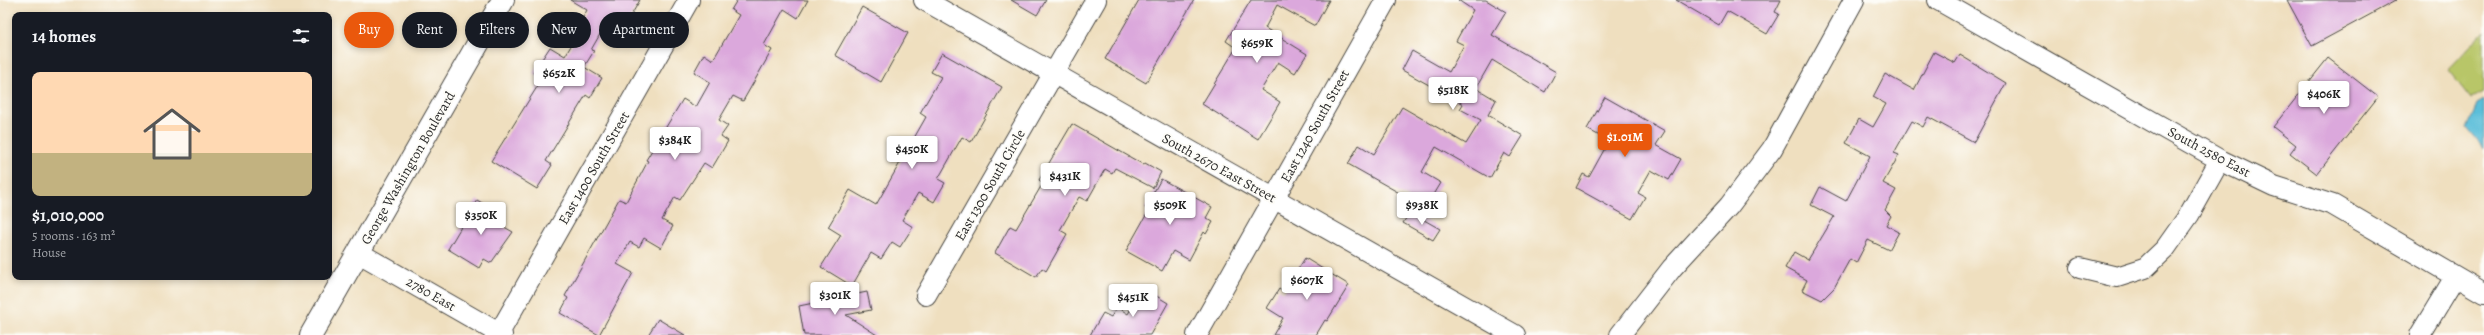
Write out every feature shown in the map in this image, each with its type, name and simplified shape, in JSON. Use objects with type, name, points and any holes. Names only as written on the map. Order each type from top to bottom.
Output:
[{"type":"main road","name":"George Washington Boulevard","points":[[311,335],[503,0]]},
{"type":"street","name":"East 1400 South Street","points":[[500,334],[689,0]]},
{"type":"street","name":"South 2670 East Street","points":[[924,0],[1515,335]]},
{"type":"street","name":"East 1300 South Circle","points":[[926,295],[1096,0]]},
{"type":"street","name":"East 1240 South Street","points":[[1197,335],[1386,0]]},
{"type":"street","points":[[1620,335],[1672,268],[1730,206],[1772,149],[1854,0]]},
{"type":"street","name":"South 2580 East","points":[[1938,0],[2220,160],[2274,186],[2333,205],[2484,293]]},
{"type":"street","points":[[2080,268],[2117,277],[2145,268],[2165,249],[2181,226],[2220,160]]},
{"type":"street","name":"2780 East","points":[[359,253],[500,334]]},
{"type":"street","points":[[2420,335],[2455,277]]},
{"type":"green space","points":[[2484,31],[2484,93],[2471,99],[2448,70]]},
{"type":"water","points":[[2484,100],[2484,149],[2467,128],[2477,104]]},
{"type":"building","points":[[570,0],[640,0],[633,12],[599,12],[599,36],[591,50],[594,51],[584,67],[602,78],[590,98],[586,95],[546,161],[552,165],[537,189],[491,161],[542,79],[533,73],[549,48],[565,56],[570,48],[591,48],[591,12],[586,12],[587,10]]},
{"type":"building","points":[[737,0],[808,0],[798,18],[784,9],[764,45],[772,50],[743,101],[733,96],[719,120],[728,126],[721,136],[728,141],[712,168],[704,163],[680,200],[675,197],[662,220],[673,226],[661,248],[644,238],[639,247],[630,242],[617,264],[633,273],[599,335],[560,313],[568,298],[565,296],[619,199],[626,202],[648,161],[646,160],[683,99],[696,107],[710,82],[694,72],[704,54],[713,60],[739,15],[731,10]]},
{"type":"building","points":[[1011,0],[1046,0],[1037,15]]},
{"type":"building","points":[[1139,0],[1194,0],[1146,83],[1105,59]]},
{"type":"building","points":[[1251,0],[1329,0],[1315,26],[1277,5],[1265,28],[1307,54],[1295,73],[1278,62],[1261,90],[1280,102],[1258,139],[1202,104],[1236,48],[1226,41]]},
{"type":"building","points":[[1458,0],[1486,0],[1506,12],[1492,35],[1556,72],[1545,92],[1492,60],[1476,88],[1496,100],[1488,115],[1523,136],[1510,157],[1504,153],[1490,178],[1436,147],[1422,172],[1441,183],[1426,208],[1348,164],[1359,145],[1374,154],[1402,107],[1466,144],[1481,120],[1460,109],[1463,104],[1402,70],[1412,51],[1449,72],[1464,45],[1456,41],[1473,10]]},
{"type":"building","points":[[1676,0],[1781,0],[1775,12],[1779,14],[1767,34],[1727,11],[1719,25]]},
{"type":"building","points":[[2287,0],[2397,0],[2312,46]]},
{"type":"building","points":[[862,7],[908,33],[881,82],[835,55]]},
{"type":"building","points":[[1934,52],[1955,63],[1960,55],[2006,83],[1974,142],[1928,117],[1923,127],[1912,121],[1894,153],[1899,155],[1883,183],[1896,190],[1885,210],[1891,216],[1886,225],[1899,232],[1889,250],[1868,240],[1856,263],[1850,259],[1834,288],[1822,300],[1802,290],[1807,280],[1785,268],[1794,252],[1808,260],[1834,217],[1811,205],[1820,187],[1846,201],[1870,156],[1846,143],[1859,119],[1873,127],[1886,104],[1873,97],[1885,74],[1914,90]]},
{"type":"building","points":[[942,53],[1002,87],[971,142],[962,137],[938,179],[945,183],[934,202],[918,193],[902,220],[913,227],[900,247],[892,242],[881,259],[871,253],[852,286],[821,267],[841,235],[828,227],[850,190],[876,205],[926,117],[920,113],[941,77],[931,72]]},
{"type":"building","points":[[2328,58],[2378,97],[2317,174],[2290,153],[2296,145],[2273,127]]},
{"type":"building","points":[[1605,97],[1665,131],[1656,145],[1681,159],[1669,180],[1651,170],[1638,193],[1645,197],[1632,219],[1576,188],[1583,174],[1589,177],[1609,141],[1587,129]]},
{"type":"building","points":[[1072,124],[1144,165],[1145,163],[1161,172],[1153,188],[1115,168],[1112,173],[1105,169],[1087,201],[1079,197],[1060,230],[1067,234],[1046,271],[1042,268],[1036,277],[995,253],[1010,226],[1016,229],[1043,183],[1039,180]]},
{"type":"building","points":[[1161,179],[1212,207],[1206,218],[1213,222],[1206,234],[1204,232],[1189,260],[1173,251],[1162,271],[1126,251],[1149,210],[1145,208]]},
{"type":"building","points":[[477,200],[504,216],[499,224],[513,232],[491,263],[484,259],[479,268],[448,249]]},
{"type":"building","points":[[1410,212],[1440,229],[1433,240],[1403,223]]},
{"type":"building","points":[[1305,258],[1349,285],[1327,321],[1325,320],[1316,335],[1273,335],[1283,318],[1267,308],[1279,289],[1284,292]]},
{"type":"building","points":[[1143,288],[1168,303],[1150,335],[1090,335],[1103,313],[1111,317],[1117,307],[1128,314]]},
{"type":"building","points":[[867,292],[871,310],[846,315],[877,335],[804,335],[799,306]]},
{"type":"building","points":[[658,319],[685,335],[648,335]]}]
